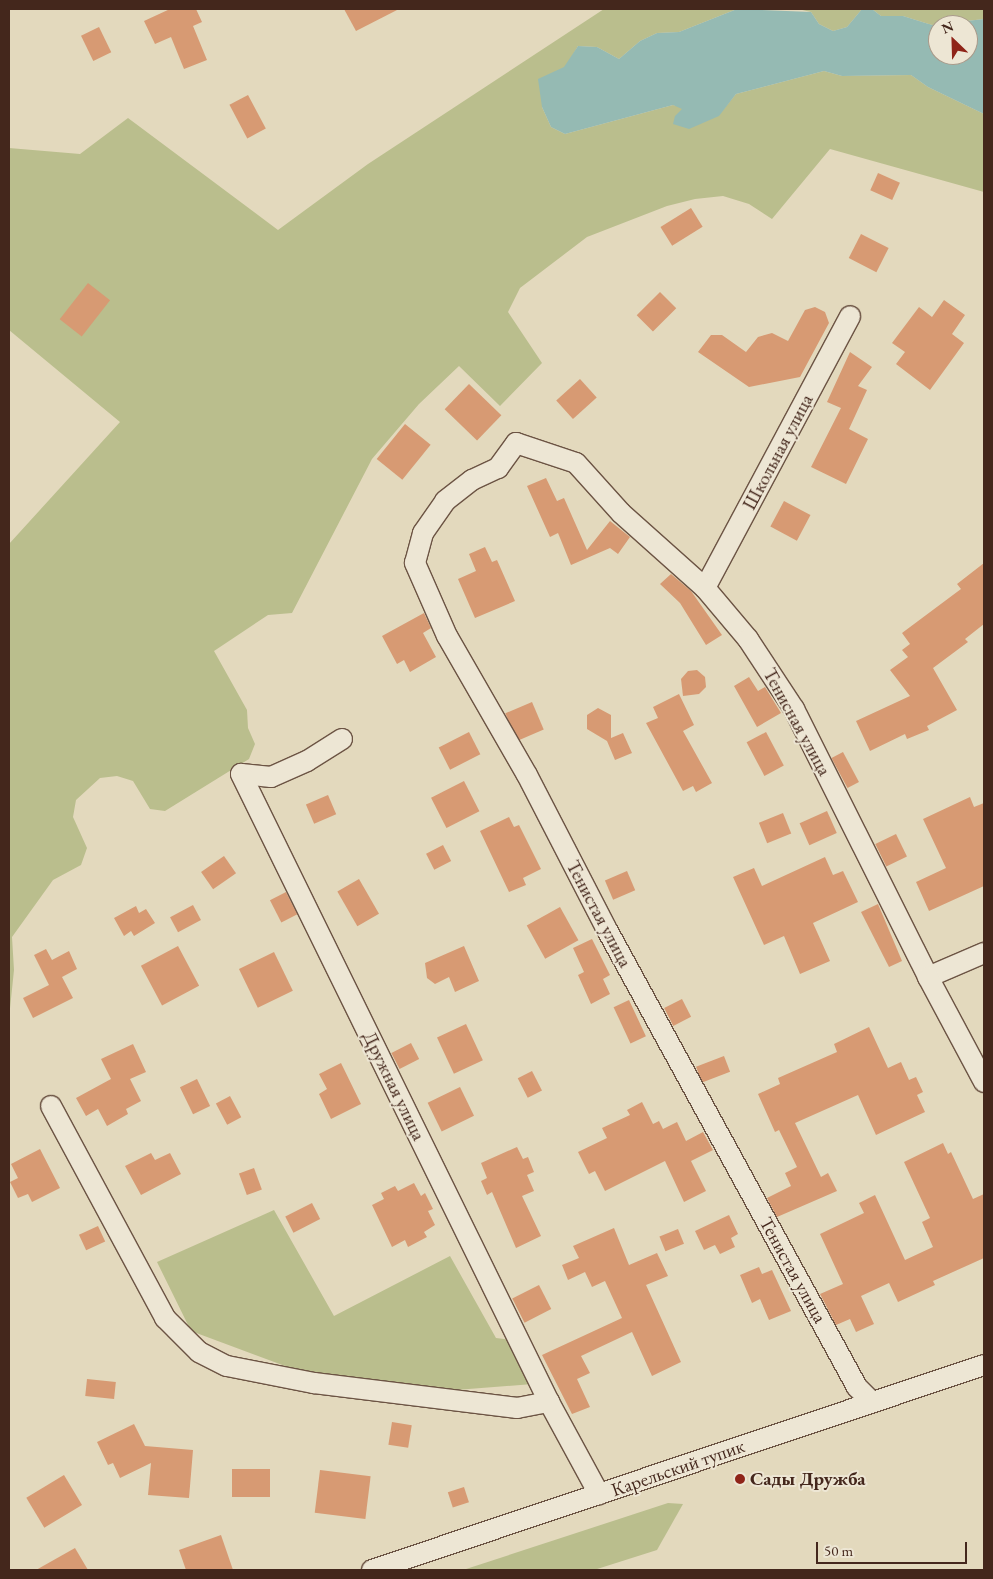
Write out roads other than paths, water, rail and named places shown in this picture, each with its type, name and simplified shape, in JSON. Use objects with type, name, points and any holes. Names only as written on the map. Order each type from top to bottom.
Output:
[{"type":"street","name":"Школьная улица","points":[[705,588],[850,316]]},
{"type":"street","name":"Тенисная улица","points":[[516,443],[576,463],[621,513],[705,588],[748,639],[794,709],[928,977],[984,1082]]},
{"type":"street","name":"Тенистая улица","points":[[516,443],[498,468],[472,480],[445,501],[424,533],[415,563],[447,636],[527,776],[616,945],[857,1387],[872,1402]]},
{"type":"street","name":"Дружная улица","points":[[342,739],[307,761],[271,777],[241,774],[549,1402],[599,1494]]},
{"type":"street","points":[[928,977],[984,954]]},
{"type":"street","points":[[51,1106],[165,1318],[199,1352],[228,1366],[314,1383],[518,1408],[549,1402]]},
{"type":"street","name":"Карельский тупик","points":[[372,1570],[984,1365]]},
{"type":"water","points":[[737,9],[811,12],[819,24],[833,31],[847,27],[862,9],[872,9],[881,16],[903,16],[928,24],[928,65],[978,65],[978,20],[984,19],[984,114],[928,87],[911,75],[842,76],[824,71],[736,94],[719,116],[689,129],[673,124],[675,116],[682,109],[673,105],[565,134],[551,127],[542,107],[538,79],[564,67],[578,46],[597,47],[619,59],[640,41],[657,33],[679,32]]},
{"type":"place","name":"Сады Дружба","points":[[740,1479]]}]
